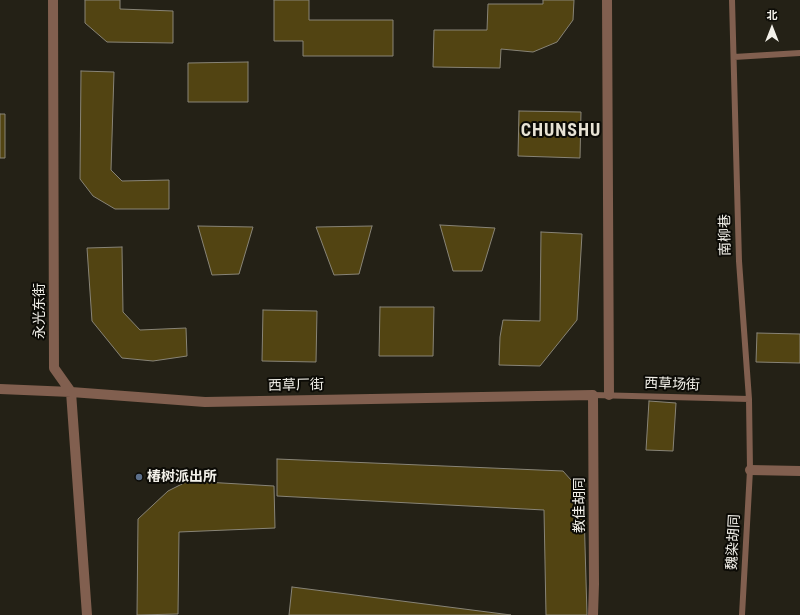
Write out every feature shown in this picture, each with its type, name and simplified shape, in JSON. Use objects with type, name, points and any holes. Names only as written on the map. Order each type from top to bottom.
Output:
[{"type":"street","name":"永光东街","points":[[53,0],[54,368],[72,392]]},
{"type":"street","points":[[607,0],[609,395]]},
{"type":"street","name":"西草厂街","points":[[0,389],[72,392],[205,402],[593,395]]},
{"type":"street","points":[[72,392],[87,615]]},
{"type":"street","name":"教佳胡同","points":[[593,395],[593,615]]},
{"type":"street","points":[[750,470],[800,470]]},
{"type":"lane","name":"南柳巷","points":[[732,0],[739,261],[749,399],[750,470]]},
{"type":"lane","points":[[734,57],[800,53]]},
{"type":"lane","name":"西草场街","points":[[593,395],[749,399]]},
{"type":"lane","name":"魏染胡同","points":[[742,615],[750,470]]},
{"type":"building","points":[[85,0],[120,0],[120,9],[173,11],[173,43],[107,42],[85,23]]},
{"type":"building","points":[[274,0],[309,0],[309,20],[393,20],[393,56],[303,56],[303,41],[274,41]]},
{"type":"building","points":[[543,0],[574,0],[573,20],[557,42],[533,52],[501,49],[500,68],[433,67],[434,30],[487,30],[488,4],[543,4]]},
{"type":"building","points":[[248,62],[248,102],[188,102],[188,63]]},
{"type":"building","points":[[81,71],[114,72],[111,170],[122,181],[169,180],[169,209],[115,209],[93,196],[80,179]]},
{"type":"building","points":[[519,111],[581,112],[580,158],[518,156]]},
{"type":"building","points":[[0,114],[5,114],[5,158],[0,158]]},
{"type":"building","points":[[440,225],[495,228],[482,271],[453,271]]},
{"type":"building","points":[[198,226],[253,227],[239,274],[212,275]]},
{"type":"building","points":[[372,226],[359,274],[334,275],[316,227]]},
{"type":"building","points":[[541,232],[582,234],[577,320],[540,366],[499,365],[500,337],[503,320],[540,321]]},
{"type":"building","points":[[122,247],[123,312],[140,330],[186,328],[187,356],[153,361],[122,358],[92,321],[87,248]]},
{"type":"building","points":[[380,307],[434,307],[433,356],[379,356]]},
{"type":"building","points":[[263,310],[317,311],[316,362],[262,361]]},
{"type":"building","points":[[757,333],[800,334],[800,363],[756,362]]},
{"type":"building","points":[[649,401],[676,403],[673,451],[646,450]]},
{"type":"building","points":[[277,459],[563,471],[579,489],[584,511],[587,615],[546,615],[544,510],[277,496]]},
{"type":"building","points":[[188,481],[274,486],[275,528],[179,532],[178,614],[137,615],[138,519],[168,491]]},
{"type":"building","points":[[292,587],[511,615],[289,615]]},
{"type":"place","name":"椿树派出所","points":[[139,477]]},
{"type":"district","name":"CHUNSHU","points":[[561,131]]}]
